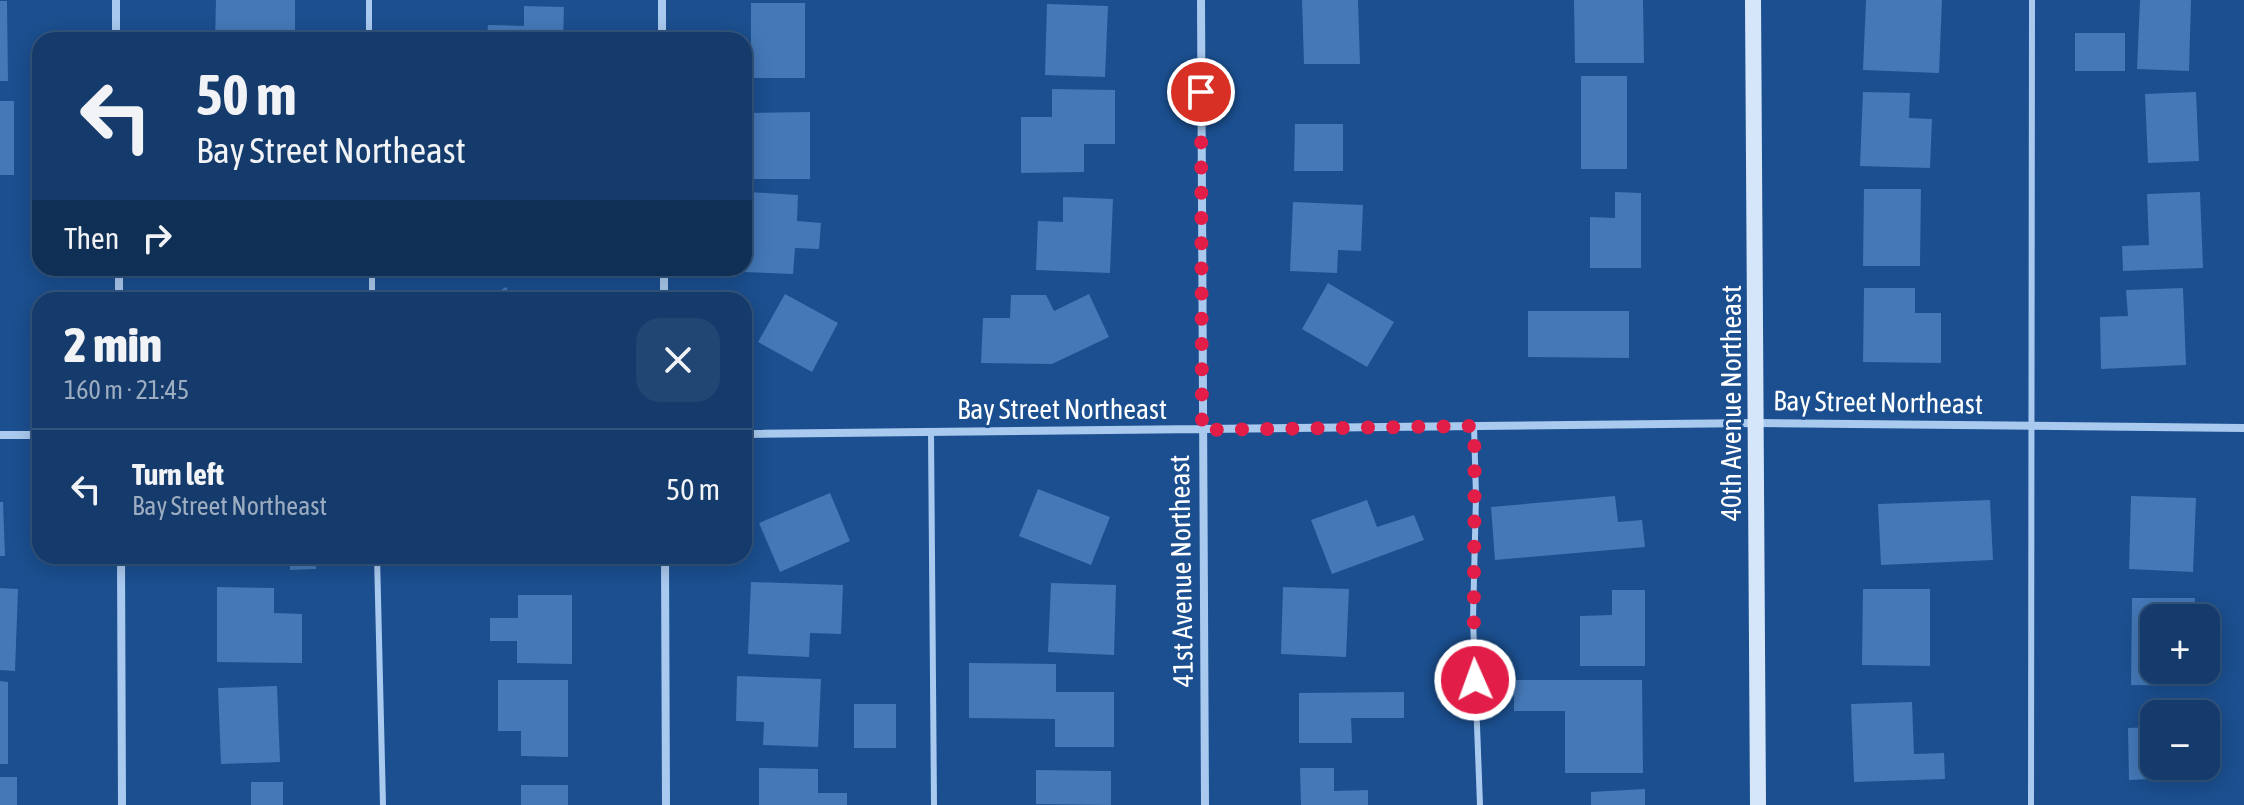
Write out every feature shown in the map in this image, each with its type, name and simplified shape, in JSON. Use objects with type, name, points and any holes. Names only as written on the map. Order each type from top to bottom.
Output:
[{"type":"street","points":[[116,0],[116,32]]},
{"type":"street","points":[[662,0],[662,32]]},
{"type":"street","name":"41st Avenue Northeast","points":[[1201,0],[1205,805]]},
{"type":"street","name":"40th Avenue Northeast","points":[[1753,0],[1758,805]]},
{"type":"street","name":"Bay Street Northeast","points":[[752,434],[1757,423],[2244,428]]},
{"type":"street","points":[[0,435],[32,435]]},
{"type":"street","points":[[121,564],[122,805]]},
{"type":"street","points":[[665,564],[666,805]]},
{"type":"lane","points":[[369,0],[369,32]]},
{"type":"lane","points":[[2031,805],[2032,0]]},
{"type":"lane","points":[[1474,426],[1473,619],[1480,805]]},
{"type":"lane","points":[[931,432],[934,805]]},
{"type":"lane","points":[[377,564],[383,805]]},
{"type":"building","points":[[216,0],[295,0],[295,32],[215,32]]},
{"type":"building","points":[[1302,0],[1358,0],[1360,64],[1304,64]]},
{"type":"building","points":[[1574,0],[1643,0],[1644,63],[1575,63]]},
{"type":"building","points":[[1866,0],[1942,0],[1939,73],[1863,70]]},
{"type":"building","points":[[2140,0],[2191,0],[2189,71],[2137,69]]},
{"type":"building","points":[[0,1],[7,1],[8,81],[0,81]]},
{"type":"building","points":[[751,3],[805,3],[805,78],[752,78]]},
{"type":"building","points":[[1047,4],[1108,6],[1105,77],[1045,75]]},
{"type":"building","points":[[524,6],[564,7],[563,32],[488,32],[488,25],[524,26]]},
{"type":"building","points":[[2075,33],[2125,33],[2125,71],[2075,71]]},
{"type":"building","points":[[1581,76],[1627,76],[1627,169],[1581,169]]},
{"type":"building","points":[[1052,89],[1115,90],[1115,144],[1084,144],[1084,172],[1021,173],[1021,117],[1052,117]]},
{"type":"building","points":[[1863,92],[1910,93],[1909,118],[1932,119],[1930,168],[1860,166]]},
{"type":"building","points":[[2196,92],[2199,161],[2148,163],[2145,94]]},
{"type":"building","points":[[0,101],[14,101],[14,175],[0,175]]},
{"type":"building","points":[[810,112],[810,179],[752,179],[752,113]]},
{"type":"building","points":[[1295,124],[1343,124],[1343,171],[1294,171]]},
{"type":"building","points":[[1864,189],[1921,189],[1920,266],[1863,266]]},
{"type":"building","points":[[752,192],[798,195],[797,221],[821,223],[819,249],[795,248],[793,274],[752,272]]},
{"type":"building","points":[[1615,192],[1641,193],[1641,268],[1590,268],[1590,217],[1615,218]]},
{"type":"building","points":[[2200,192],[2203,268],[2123,271],[2122,246],[2149,245],[2147,194]]},
{"type":"building","points":[[1063,197],[1113,199],[1110,273],[1036,270],[1038,221],[1063,222]]},
{"type":"building","points":[[1293,202],[1363,205],[1361,251],[1338,250],[1337,273],[1290,271]]},
{"type":"building","points":[[219,276],[271,276],[271,277]]},
{"type":"building","points":[[1328,283],[1394,322],[1367,367],[1302,329]]},
{"type":"building","points":[[1864,288],[1915,288],[1915,313],[1941,313],[1941,363],[1863,362]]},
{"type":"building","points":[[2183,288],[2186,365],[2101,369],[2100,317],[2128,316],[2126,290]]},
{"type":"building","points":[[785,294],[838,323],[812,372],[758,342]]},
{"type":"building","points":[[1089,294],[1109,337],[1052,364],[981,363],[983,318],[1010,318],[1011,295],[1046,295],[1054,311]]},
{"type":"building","points":[[1528,311],[1629,311],[1629,358],[1528,357]]},
{"type":"building","points":[[1038,489],[1110,517],[1091,565],[1019,536]]},
{"type":"building","points":[[830,493],[850,541],[780,572],[759,523]]},
{"type":"building","points":[[1615,496],[1618,522],[1642,520],[1645,547],[1495,560],[1491,507]]},
{"type":"building","points":[[2131,496],[2196,498],[2193,572],[2129,569]]},
{"type":"building","points":[[1367,500],[1377,527],[1414,515],[1424,540],[1332,574],[1311,520]]},
{"type":"building","points":[[1990,500],[1993,560],[1881,565],[1878,504]]},
{"type":"building","points":[[0,502],[3,502],[5,556],[0,556]]},
{"type":"building","points":[[290,564],[316,564],[316,569],[290,570]]},
{"type":"building","points":[[501,564],[561,564],[561,566]]},
{"type":"building","points":[[751,582],[843,585],[841,634],[810,633],[809,657],[748,654]]},
{"type":"building","points":[[1051,583],[1116,585],[1114,655],[1048,652]]},
{"type":"building","points":[[217,587],[274,588],[274,613],[302,614],[302,663],[217,662]]},
{"type":"building","points":[[1283,587],[1349,589],[1346,657],[1281,654]]},
{"type":"building","points":[[0,588],[18,589],[15,671],[0,670]]},
{"type":"building","points":[[1863,589],[1930,589],[1930,666],[1862,665]]},
{"type":"building","points":[[1612,590],[1645,590],[1645,666],[1580,666],[1580,616],[1612,615]]},
{"type":"building","points":[[518,595],[572,595],[572,664],[517,663],[517,641],[490,641],[490,618],[518,618]]},
{"type":"building","points":[[2132,598],[2195,598],[2195,604],[2140,604],[2140,684],[2194,686],[2131,685]]},
{"type":"building","points":[[969,663],[1056,664],[1056,692],[1114,692],[1114,747],[1055,747],[1055,719],[969,718]]},
{"type":"building","points":[[737,676],[821,679],[818,747],[763,745],[764,722],[736,721]]},
{"type":"building","points":[[498,680],[568,680],[568,757],[521,756],[521,731],[498,731]]},
{"type":"building","points":[[1514,680],[1642,680],[1643,773],[1565,773],[1565,711],[1514,711]]},
{"type":"building","points":[[0,681],[8,682],[8,764],[0,764]]},
{"type":"building","points":[[277,686],[280,762],[221,764],[218,688]]},
{"type":"building","points":[[1404,692],[1404,718],[1351,718],[1352,743],[1299,743],[1299,693]]},
{"type":"building","points":[[1912,702],[1914,754],[1944,753],[1945,779],[1854,782],[1851,704]]},
{"type":"building","points":[[854,704],[896,704],[896,748],[854,748]]},
{"type":"building","points":[[2128,728],[2140,728],[2140,780],[2129,780]]},
{"type":"building","points":[[759,768],[818,769],[818,793],[847,793],[847,805],[759,805]]},
{"type":"building","points":[[1300,768],[1334,768],[1334,791],[1368,790],[1368,805],[1301,805]]},
{"type":"building","points":[[1036,770],[1111,771],[1111,805],[1036,804]]},
{"type":"building","points":[[0,777],[17,777],[17,805],[0,805]]},
{"type":"building","points":[[251,782],[283,782],[283,805],[251,805]]},
{"type":"building","points":[[521,785],[568,785],[568,805],[521,805]]},
{"type":"building","points":[[1645,789],[1645,805],[1591,805],[1591,792]]},
{"type":"route","points":[[1201,92],[1202,430],[1474,426],[1475,680]]}]
